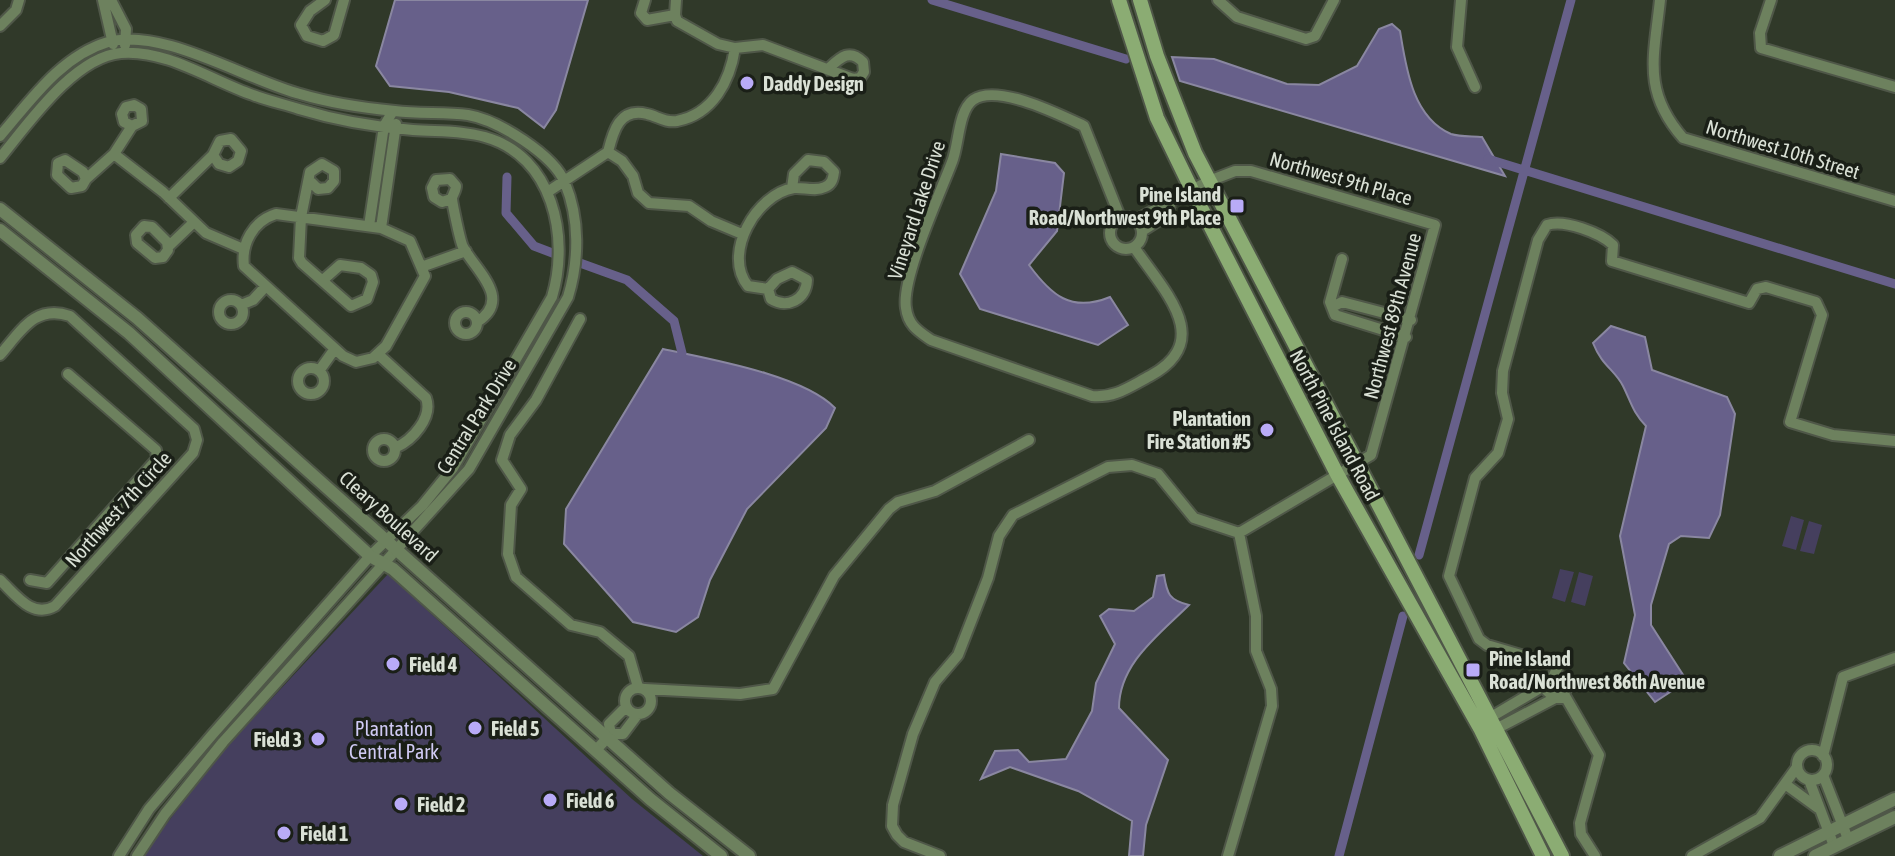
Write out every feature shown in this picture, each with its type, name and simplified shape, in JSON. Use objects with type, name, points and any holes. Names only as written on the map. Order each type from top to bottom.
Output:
[{"type":"main road","name":"North Pine Island Road","points":[[1119,0],[1157,118],[1192,190],[1337,474],[1480,728],[1543,856]]},
{"type":"main road","name":"North Pine Island Road","points":[[1140,0],[1179,115],[1209,181],[1354,464],[1562,856]]},
{"type":"street","points":[[0,26],[16,10],[19,0]]},
{"type":"street","points":[[103,0],[111,41],[121,53]]},
{"type":"street","points":[[0,158],[74,76],[96,61],[121,53],[127,40],[126,29],[111,0]]},
{"type":"street","points":[[325,0],[310,11],[301,25],[307,36],[323,41],[334,35],[344,0]]},
{"type":"street","points":[[645,0],[641,13],[647,20],[675,15]]},
{"type":"street","points":[[676,0],[677,21],[718,44],[735,48],[763,45],[828,69]]},
{"type":"street","points":[[1218,0],[1237,17],[1306,39],[1315,36],[1334,0]]},
{"type":"street","points":[[1461,0],[1457,47],[1475,87]]},
{"type":"street","name":"Northwest 10th Street","points":[[1660,0],[1652,64],[1654,94],[1667,120],[1683,138],[1895,201]]},
{"type":"street","points":[[1771,0],[1760,33],[1761,48],[1895,87]]},
{"type":"street","points":[[0,136],[65,64],[111,41],[127,40],[174,48],[300,95],[393,111],[470,115],[500,125],[532,147],[565,181]]},
{"type":"street","points":[[549,191],[608,152],[613,128],[627,116],[647,114],[660,120],[677,121],[708,106],[727,81],[735,48]]},
{"type":"street","name":"Central Park Drive","points":[[119,856],[149,809],[370,556],[453,468],[552,297],[559,275],[560,241],[549,191],[529,166],[487,138],[458,131],[397,128],[305,111],[253,95],[156,57],[121,53]]},
{"type":"street","name":"Vineyard Lake Drive","points":[[1120,217],[1084,126],[1029,102],[993,95],[975,98],[965,108],[957,150],[912,269],[905,306],[912,326],[931,340],[1092,396],[1110,398],[1170,365],[1181,346],[1183,328],[1177,312],[1134,247]]},
{"type":"street","points":[[369,226],[384,126],[393,111]]},
{"type":"street","points":[[381,228],[397,128],[393,111]]},
{"type":"street","points":[[86,179],[114,154],[132,126]]},
{"type":"street","points":[[608,152],[622,161],[633,176],[638,193],[649,203],[689,206],[711,221],[742,234]]},
{"type":"street","points":[[114,154],[214,238],[241,248]]},
{"type":"street","points":[[169,198],[213,155]]},
{"type":"street","name":"Northwest 9th Place","points":[[1170,205],[1209,181],[1235,171],[1251,171],[1435,225]]},
{"type":"street","name":"Central Park Drive","points":[[137,856],[215,751],[469,469],[568,297],[575,274],[576,239],[565,181]]},
{"type":"street","points":[[311,182],[306,188],[301,217],[299,258],[351,306],[367,299],[373,282],[371,275],[361,268],[340,265],[323,280]]},
{"type":"street","points":[[768,289],[748,286],[741,277],[742,234],[760,208],[792,188]]},
{"type":"street","points":[[451,199],[466,251],[489,281],[493,292],[489,312],[477,322]]},
{"type":"street","points":[[1170,205],[1161,219],[1142,231],[1134,247],[1123,249],[1110,239],[1112,223],[1120,217],[1136,220],[1170,205]]},
{"type":"street","name":"Cleary Boulevard","points":[[0,209],[137,318],[385,542],[749,856]]},
{"type":"street","points":[[276,214],[301,217],[381,228],[410,241],[424,266],[418,293],[379,355],[356,362],[334,350],[264,288],[244,266],[241,248],[266,217],[276,214]]},
{"type":"street","points":[[1136,220],[1142,231]]},
{"type":"street","points":[[169,246],[194,222]]},
{"type":"street","points":[[1595,856],[1581,834],[1580,823],[1599,755],[1560,697],[1547,691],[1558,666],[1487,645],[1479,639],[1449,576],[1475,478],[1498,453],[1508,419],[1502,393],[1503,371],[1543,230],[1547,225],[1560,223],[1606,238],[1613,245],[1612,261],[1749,303],[1757,289],[1766,287],[1816,302],[1822,315],[1820,325],[1790,422],[1833,435],[1895,441]]},
{"type":"street","name":"Northwest 89th Avenue","points":[[1239,533],[1371,455],[1378,439],[1435,225]]},
{"type":"street","name":"Cleary Boulevard","points":[[0,230],[129,333],[370,556],[393,569],[596,750],[721,856]]},
{"type":"street","points":[[424,266],[466,251]]},
{"type":"street","points":[[1342,259],[1330,302],[1335,315],[1406,337]]},
{"type":"street","points":[[241,305],[253,300],[264,288]]},
{"type":"street","points":[[1332,307],[1342,302],[1411,320]]},
{"type":"street","name":"Northwest 7th Circle","points":[[0,355],[35,316],[49,311],[70,316],[194,429],[197,440],[193,453],[49,609],[34,610],[0,580]]},
{"type":"street","points":[[580,319],[536,400],[505,447],[502,460],[521,489],[511,505],[508,554],[516,577],[571,625],[600,632],[629,656],[642,688],[651,696],[651,704]]},
{"type":"street","points":[[319,371],[334,350]]},
{"type":"street","points":[[379,355],[429,404],[425,419],[405,444],[395,448]]},
{"type":"street","points":[[30,580],[47,583],[154,465],[156,450],[68,374]]},
{"type":"street","points":[[609,737],[609,724],[626,707],[626,695],[642,688],[740,694],[773,689],[834,576],[889,509],[898,502],[935,491],[1029,440]]},
{"type":"street","points":[[940,856],[904,842],[892,826],[891,816],[913,734],[935,682],[958,655],[988,578],[999,536],[1013,515],[1108,467],[1132,465],[1158,474],[1194,518],[1239,533],[1256,616],[1256,651],[1271,689],[1272,706],[1228,856]]},
{"type":"street","points":[[109,513],[126,528]]},
{"type":"street","points":[[1809,780],[1823,775],[1827,768],[1823,756],[1843,677],[1895,658]]},
{"type":"street","points":[[1551,681],[1567,681],[1560,697],[1496,729],[1480,728],[1489,715],[1551,681]]},
{"type":"street","points":[[596,750],[609,737],[623,734],[638,714],[670,692]]},
{"type":"street","points":[[626,707],[638,714]]},
{"type":"street","points":[[1692,856],[1760,818],[1806,752],[1815,751],[1823,756]]},
{"type":"street","points":[[1797,767],[1809,780],[1834,846]]},
{"type":"street","points":[[1823,775],[1848,839]]},
{"type":"street","points":[[1785,784],[1818,808]]},
{"type":"street","points":[[1780,856],[1895,799]]},
{"type":"street","points":[[1815,856],[1895,817]]},
{"type":"green space","points":[[1791,516],[1804,520],[1796,550],[1782,546]]},
{"type":"green space","points":[[1809,521],[1822,525],[1814,554],[1800,551]]},
{"type":"green space","points":[[1560,569],[1574,572],[1565,602],[1552,598]]},
{"type":"green space","points":[[1579,572],[1593,576],[1585,606],[1571,602]]},
{"type":"green space","name":"Plantation Central Park","points":[[388,574],[632,799],[703,856],[142,856],[218,756]]},
{"type":"shaded area","points":[[395,0],[588,0],[556,110],[544,128],[518,108],[449,92],[390,86],[376,66]]},
{"type":"shaded area","points":[[1392,24],[1400,31],[1408,75],[1427,116],[1451,134],[1482,137],[1505,176],[1180,81],[1172,57],[1214,59],[1287,84],[1319,85],[1357,66],[1379,29]]},
{"type":"shaded area","points":[[1001,154],[1055,163],[1064,173],[1057,231],[1029,265],[1054,293],[1073,302],[1084,303],[1110,297],[1128,325],[1098,345],[980,309],[960,274],[996,191]]},
{"type":"shaded area","points":[[1611,326],[1645,337],[1652,370],[1727,397],[1735,414],[1720,515],[1709,538],[1681,536],[1669,544],[1651,605],[1651,625],[1687,681],[1655,702],[1624,663],[1635,615],[1620,536],[1646,426],[1593,343]]},
{"type":"shaded area","points":[[663,349],[779,377],[820,396],[835,408],[826,428],[747,509],[710,580],[698,617],[676,632],[633,622],[564,544],[566,509]]},
{"type":"shaded area","points":[[1164,575],[1170,595],[1189,605],[1143,650],[1126,677],[1121,692],[1119,708],[1168,760],[1146,825],[1143,856],[1129,856],[1132,821],[1078,791],[1010,767],[981,779],[995,751],[1018,750],[1029,762],[1066,759],[1092,711],[1096,683],[1115,644],[1100,616],[1109,609],[1134,611],[1153,597],[1157,576]]},
{"type":"waterway","points":[[932,0],[1126,59]]},
{"type":"waterway","points":[[1419,555],[1571,0]]},
{"type":"waterway","points":[[1488,159],[1895,284]]},
{"type":"waterway","points":[[507,177],[506,213],[534,246],[555,254]]},
{"type":"waterway","points":[[580,263],[627,280],[674,321],[682,353]]},
{"type":"waterway","points":[[1339,856],[1403,616]]},
{"type":"place","name":"Daddy Design","points":[[747,83]]},
{"type":"place","name":"Pine Island Road/Northwest 9th Place","points":[[1237,206]]},
{"type":"place","name":"Plantation Fire Station #5","points":[[1267,430]]},
{"type":"place","name":"Field 4","points":[[393,664]]},
{"type":"place","name":"Pine Island Road/Northwest 86th Avenue","points":[[1473,670]]},
{"type":"place","name":"Field 5","points":[[475,728]]},
{"type":"place","name":"Field 3","points":[[318,739]]},
{"type":"place","name":"Field 6","points":[[550,800]]},
{"type":"place","name":"Field 2","points":[[401,804]]},
{"type":"place","name":"Field 1","points":[[284,833]]}]
